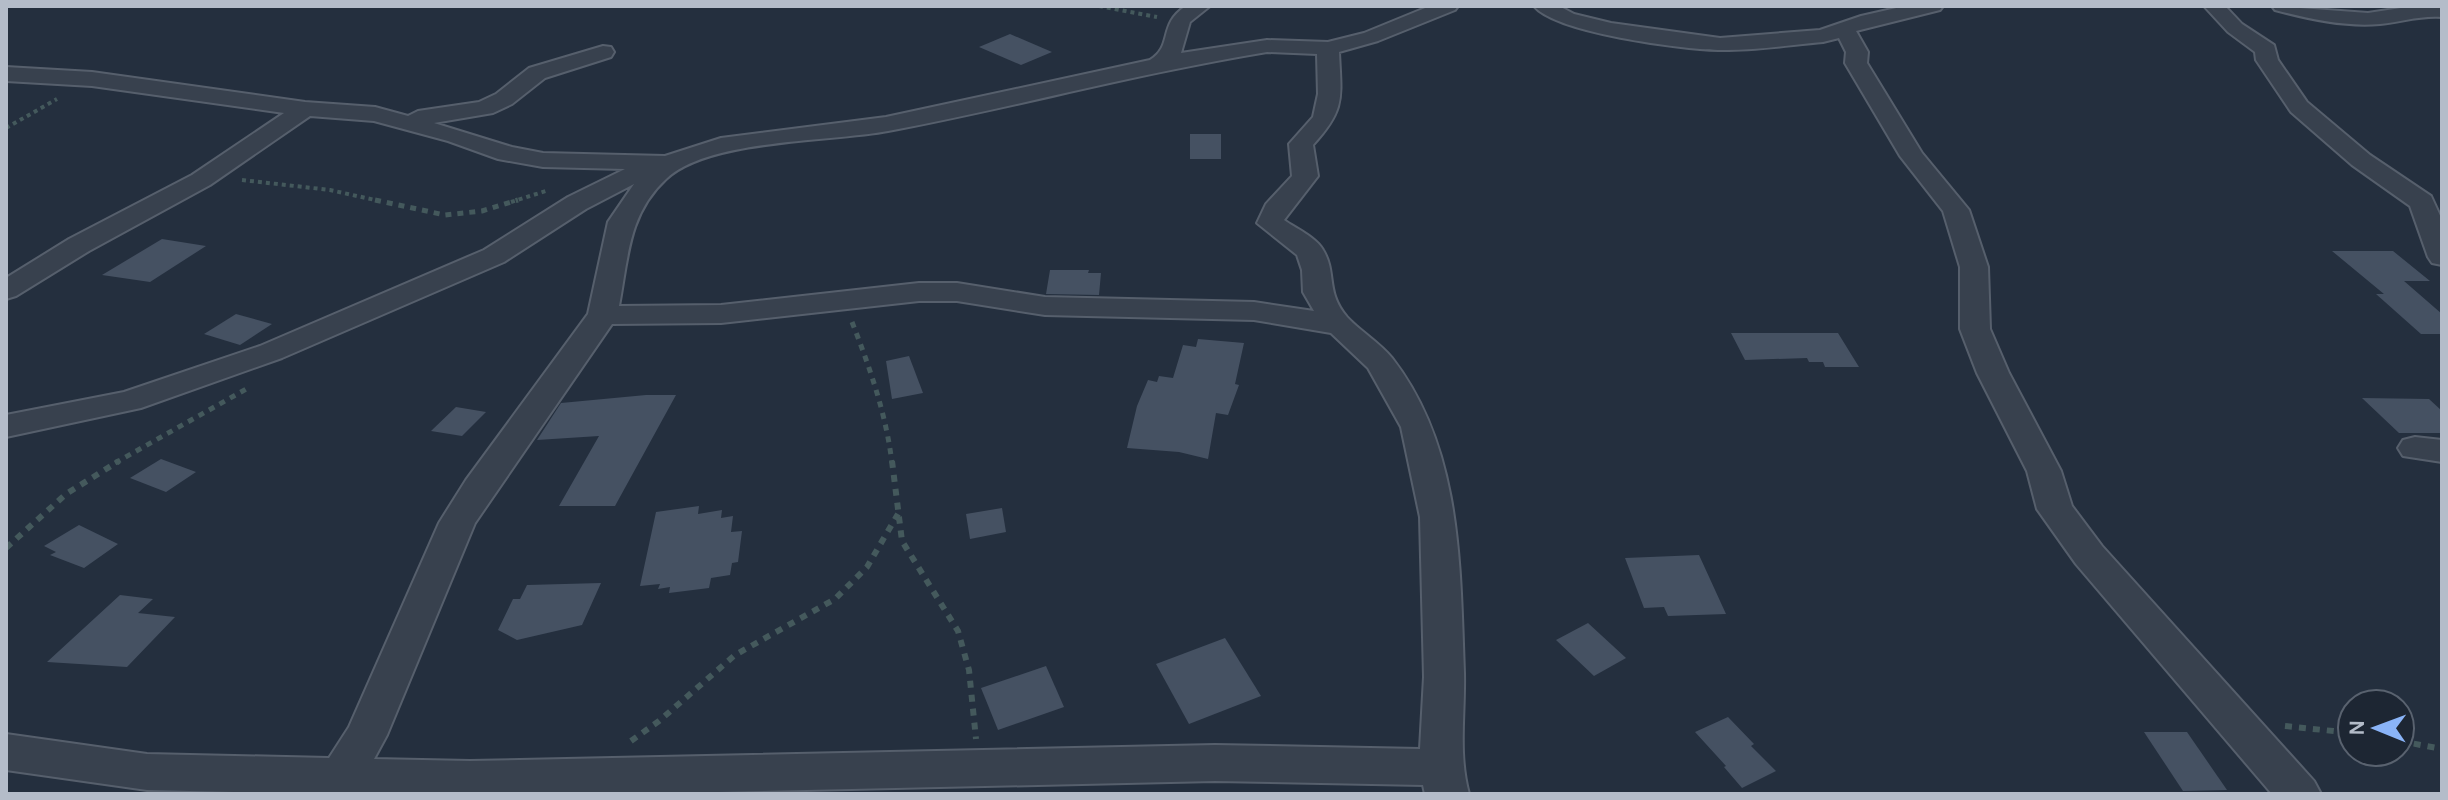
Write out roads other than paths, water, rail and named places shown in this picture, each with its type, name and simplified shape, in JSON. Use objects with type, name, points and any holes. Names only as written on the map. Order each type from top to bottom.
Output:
[{"type":"street","points":[[6,426],[130,401],[271,352],[494,256],[577,203],[664,162],[721,145],[886,124],[1096,81],[1165,62],[1267,46],[1328,48],[1371,37],[1448,6]]},
{"type":"street","points":[[1544,6],[1554,14],[1580,22],[1701,43],[1750,44],[1814,38],[1933,6]]},
{"type":"street","points":[[2214,6],[2235,28],[2266,50],[2267,60],[2299,107],[2361,160],[2422,202],[2442,257]]},
{"type":"street","points":[[2282,6],[2348,19],[2418,10],[2442,11]]},
{"type":"street","points":[[1165,62],[1190,12]]},
{"type":"street","points":[[1844,28],[1857,52],[1856,63],[1899,135],[1956,210],[1974,267],[1975,329],[1993,373],[2040,462],[2055,509],[2089,555],[2299,794]]},
{"type":"street","points":[[6,752],[147,772],[336,784],[1215,763],[1444,780],[1438,517],[1417,427],[1397,388],[1379,362],[1341,327],[1317,292],[1316,270],[1310,251],[1271,226],[1269,219],[1298,189],[1306,174],[1301,144],[1322,124],[1329,94],[1328,48]]},
{"type":"street","points":[[395,118],[439,116],[485,108],[504,99],[537,73],[603,52]]},
{"type":"street","points":[[6,74],[92,79],[305,109],[358,112],[395,118],[507,154],[556,160],[664,162]]},
{"type":"street","points":[[6,290],[79,245],[210,174],[305,109]]},
{"type":"street","points":[[336,784],[366,735],[457,523],[478,488],[603,315],[621,222],[664,162]]},
{"type":"street","points":[[603,315],[721,314],[919,292],[968,292],[1045,306],[1254,311],[1302,317],[1341,327]]}]
